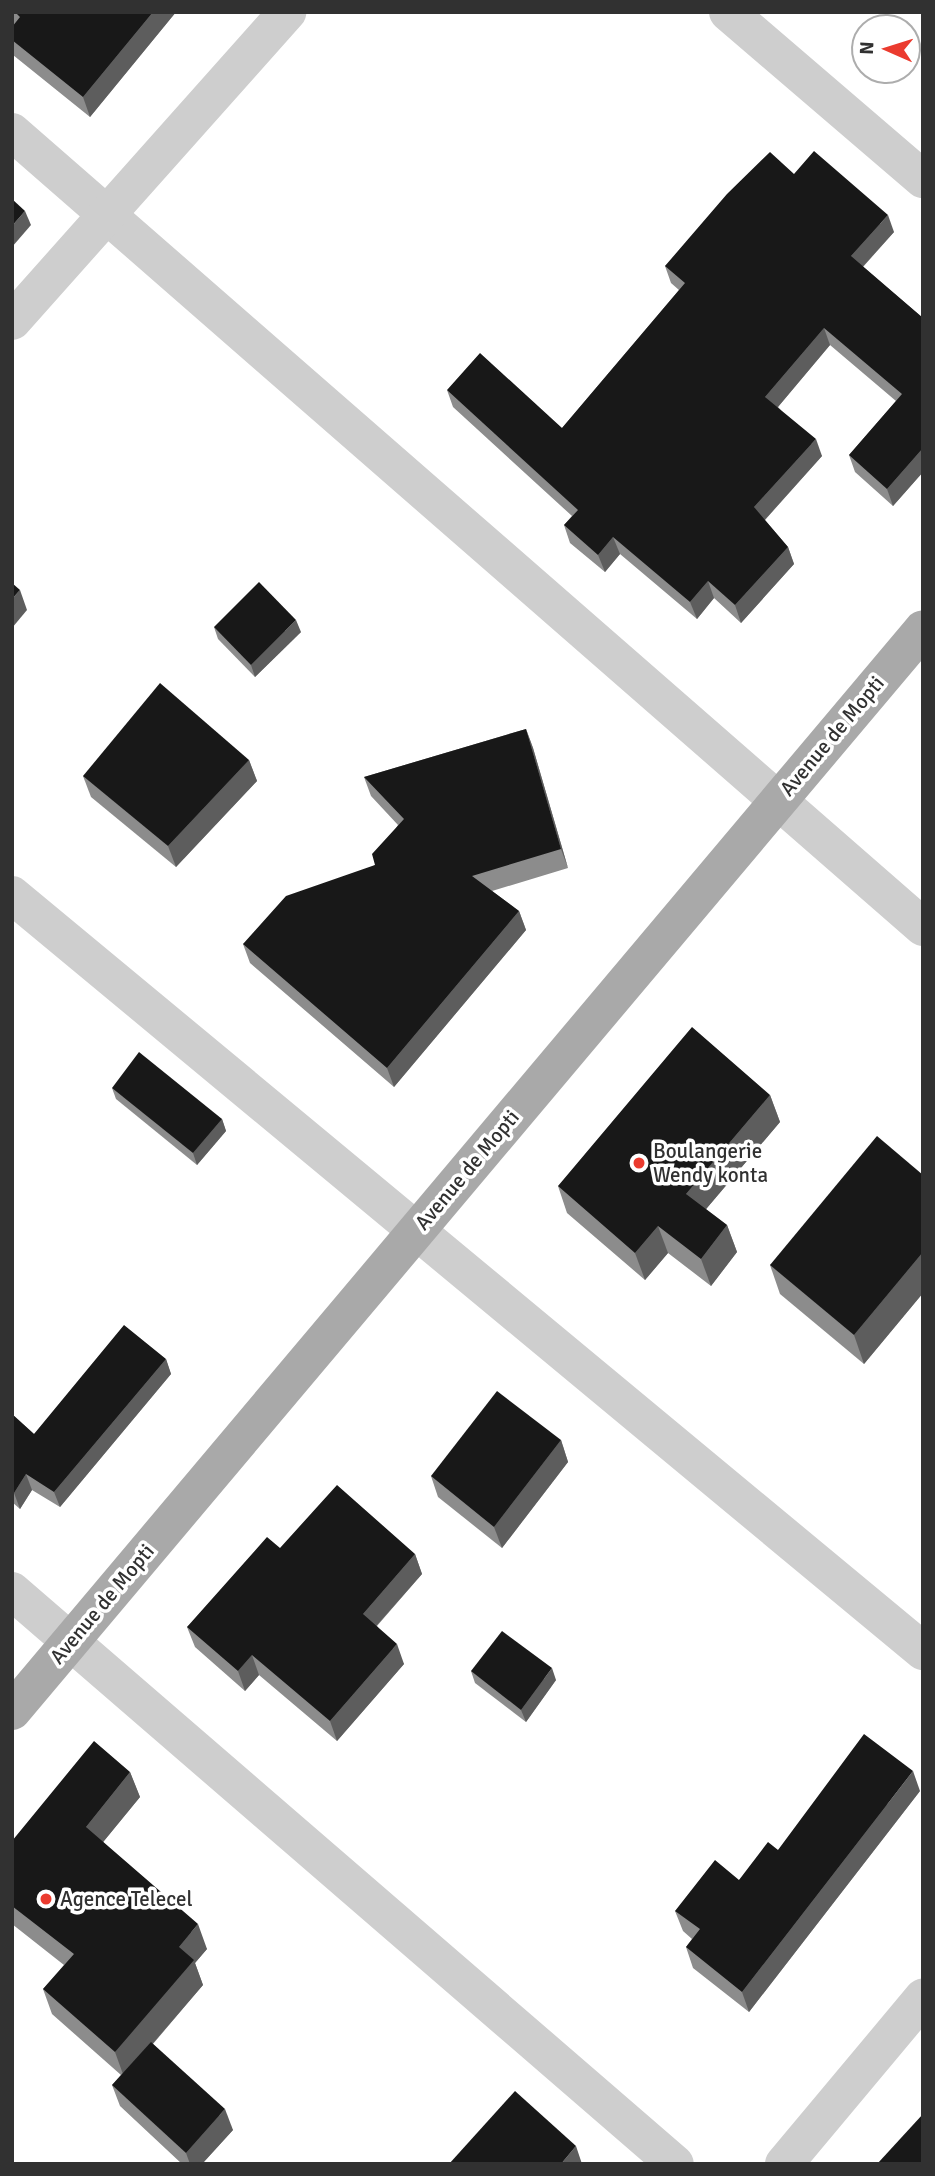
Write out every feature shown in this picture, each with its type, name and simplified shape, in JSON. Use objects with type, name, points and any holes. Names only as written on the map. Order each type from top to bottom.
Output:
[{"type":"main road","name":"Avenue de Mopti","points":[[12,1711],[923,629]]},
{"type":"street","points":[[12,321],[110,215],[287,12]]},
{"type":"street","points":[[728,12],[923,179]]},
{"type":"street","points":[[12,132],[110,215],[776,803],[923,927]]},
{"type":"street","points":[[12,895],[923,1651]]},
{"type":"street","points":[[12,1591],[676,2164]]},
{"type":"street","points":[[784,2164],[923,1998]]},
{"type":"building","points":[[15,12],[153,12],[83,97],[12,40],[12,27],[20,17]]},
{"type":"building","points":[[814,151],[888,215],[851,256],[923,318],[923,448],[887,489],[849,455],[902,394],[824,328],[765,397],[816,439],[754,507],[788,547],[735,605],[708,581],[690,602],[613,537],[598,555],[564,525],[578,510],[447,390],[480,353],[562,428],[685,283],[665,266],[727,194],[770,152],[794,174]]},
{"type":"building","points":[[12,199],[25,211],[12,226]]},
{"type":"building","points":[[259,582],[296,620],[251,665],[214,627]]},
{"type":"building","points":[[12,583],[20,590],[12,599]]},
{"type":"building","points":[[160,683],[249,760],[168,846],[83,776]]},
{"type":"building","points":[[526,729],[561,849],[472,876],[519,911],[387,1068],[243,944],[286,896],[375,865],[372,854],[404,819],[364,777]]},
{"type":"building","points":[[692,1027],[770,1095],[686,1194],[727,1225],[701,1259],[658,1226],[635,1253],[558,1186]]},
{"type":"building","points":[[139,1052],[222,1119],[193,1153],[112,1088]]},
{"type":"building","points":[[877,1136],[923,1175],[923,1252],[854,1335],[770,1265]]},
{"type":"building","points":[[124,1325],[166,1359],[54,1492],[26,1474],[14,1493],[12,1492],[12,1414],[34,1434]]},
{"type":"building","points":[[497,1391],[561,1440],[494,1527],[431,1476]]},
{"type":"building","points":[[337,1485],[415,1554],[363,1614],[397,1644],[330,1721],[252,1655],[238,1671],[187,1627],[267,1537],[280,1548]]},
{"type":"building","points":[[502,1631],[552,1668],[521,1710],[471,1671]]},
{"type":"building","points":[[864,1734],[913,1771],[742,1992],[686,1947],[700,1929],[675,1911],[715,1860],[739,1880],[768,1842],[778,1850]]},
{"type":"building","points":[[94,1741],[130,1772],[86,1827],[198,1924],[179,1947],[194,1960],[115,2052],[43,1989],[74,1954],[12,1906],[12,1841]]},
{"type":"building","points":[[151,2042],[225,2109],[186,2153],[112,2085]]},
{"type":"building","points":[[515,2091],[576,2146],[561,2164],[449,2164]]},
{"type":"building","points":[[923,2114],[923,2164],[879,2164],[878,2163]]},
{"type":"place","name":"Boulangerie Wendy konta","points":[[639,1163]]},
{"type":"place","name":"Agence Telecel","points":[[46,1899]]}]
